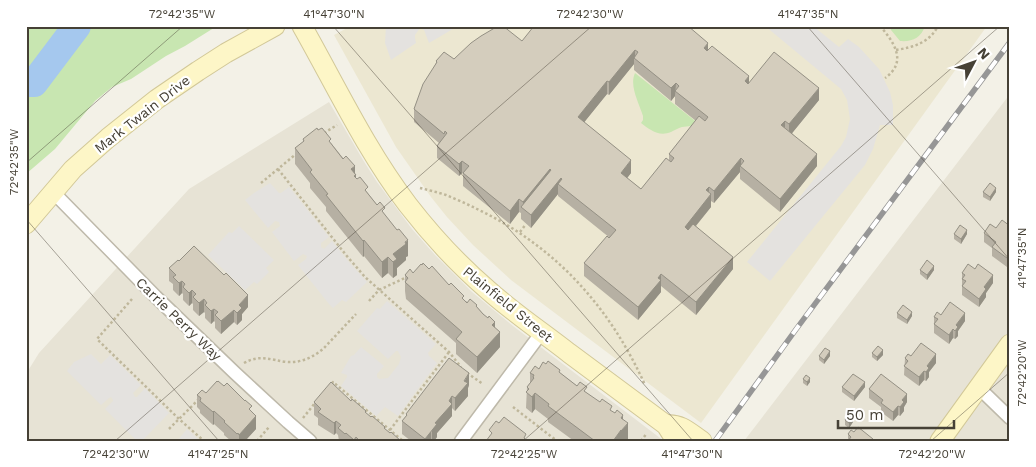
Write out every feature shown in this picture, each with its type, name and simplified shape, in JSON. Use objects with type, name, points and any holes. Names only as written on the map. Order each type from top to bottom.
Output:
[{"type":"street","name":"Mark Twain Drive","points":[[26,224],[74,169],[108,138],[157,99],[212,62],[275,26]]},
{"type":"street","name":"Plainfield Street","points":[[302,26],[380,165],[408,205],[433,235],[473,277],[502,302],[666,425],[678,441]]},
{"type":"street","name":"Carrie Perry Way","points":[[54,193],[156,297],[242,380],[310,441]]},
{"type":"street","points":[[461,441],[542,332]]},
{"type":"street","points":[[940,441],[1010,344]]},
{"type":"street","points":[[978,387],[1010,418]]},
{"type":"street","name":"Plainfield Street","points":[[666,425],[679,425],[702,441]]},
{"type":"path","points":[[880,26],[892,41],[896,50],[897,63],[892,72],[885,78]]},
{"type":"path","points":[[896,50],[921,44],[929,38],[938,26]]},
{"type":"path","points":[[322,135],[336,125]]},
{"type":"path","points":[[260,183],[300,150]]},
{"type":"path","points":[[278,169],[365,277],[448,352],[463,370],[483,384]]},
{"type":"path","points":[[420,188],[446,195],[490,215],[520,232],[558,262],[602,310],[634,359],[645,385]]},
{"type":"path","points":[[520,232],[526,224]]},
{"type":"path","points":[[369,301],[379,290],[413,274]]},
{"type":"path","points":[[132,299],[97,339],[204,441]]},
{"type":"path","points":[[243,364],[253,359],[263,358],[286,362],[306,359],[324,348],[356,314]]},
{"type":"path","points":[[390,430],[448,352]]},
{"type":"path","points":[[327,389],[333,382],[403,441]]},
{"type":"path","points":[[169,430],[201,397]]},
{"type":"path","points":[[303,418],[321,397]]},
{"type":"path","points":[[513,407],[558,441]]},
{"type":"path","points":[[257,441],[269,427]]},
{"type":"path","points":[[641,441],[647,433]]},
{"type":"shaded area","points":[[351,26],[987,26],[701,423],[511,280],[473,245],[447,217],[396,147],[334,35]]},
{"type":"shaded area","points":[[386,26],[458,26],[429,43],[424,30],[420,28],[415,35],[416,43],[391,60],[385,43]]},
{"type":"shaded area","points":[[765,26],[813,26],[839,47],[848,39],[859,47],[879,69],[890,92],[893,105],[893,125],[880,125],[873,149],[865,165],[770,281],[747,262],[841,146],[846,137],[850,119],[847,100],[841,89]]},
{"type":"shaded area","points":[[1010,94],[1010,441],[744,441]]},
{"type":"shaded area","points":[[329,102],[377,182],[412,229],[435,255],[472,292],[513,326],[664,441],[26,441],[26,374],[39,353],[189,189]]},
{"type":"shaded area","points":[[270,183],[279,193],[289,187],[329,237],[321,243],[321,247],[324,249],[332,241],[367,282],[346,302],[342,300],[333,308],[329,304],[298,265],[307,256],[303,254],[294,261],[272,232],[280,226],[279,222],[275,221],[268,228],[245,200]]},
{"type":"shaded area","points":[[239,226],[274,260],[266,268],[269,272],[257,284],[254,282],[245,290],[208,255],[229,232],[232,233]]},
{"type":"shaded area","points":[[387,301],[436,344],[428,353],[437,363],[398,416],[385,407],[376,416],[341,386],[347,375],[341,373],[351,356],[361,347],[384,366],[377,374],[379,379],[388,378],[399,364],[401,357],[398,351],[388,359],[357,331],[377,308],[380,309]]},
{"type":"shaded area","points":[[91,354],[101,364],[110,355],[141,385],[133,393],[135,397],[145,388],[169,413],[142,441],[137,441],[105,409],[113,401],[111,397],[101,405],[67,371],[74,362]]},
{"type":"shaded area","points":[[187,429],[200,441],[177,441]]},
{"type":"green space","points":[[26,26],[217,26],[131,79],[112,87],[95,101],[55,149],[26,174]]},
{"type":"green space","points":[[890,26],[925,26],[918,36],[912,40],[900,41]]},
{"type":"green space","points":[[635,73],[699,124],[682,127],[663,134],[651,130],[641,123],[643,116],[633,83]]},
{"type":"building","points":[[498,26],[503,26],[522,41],[534,26],[688,26],[708,43],[704,48],[707,51],[712,46],[749,76],[745,81],[748,84],[774,52],[819,88],[789,124],[785,121],[781,125],[817,154],[780,199],[740,166],[744,161],[741,158],[714,191],[709,187],[706,190],[711,194],[685,227],[688,230],[693,224],[733,257],[696,302],[661,274],[658,278],[661,280],[638,307],[584,263],[607,236],[609,238],[616,230],[558,184],[561,178],[531,215],[521,207],[550,169],[523,202],[519,199],[510,211],[463,173],[469,166],[462,161],[459,164],[437,146],[447,133],[445,131],[444,134],[414,109],[423,84],[436,61],[444,52],[454,59],[481,36]],"holes":[[[635,50],[638,52],[634,58],[671,88],[676,83],[679,86],[675,91],[708,117],[705,121],[699,116],[669,154],[674,158],[671,162],[666,158],[641,189],[621,173],[631,160],[578,117]]]},
{"type":"building","points":[[317,128],[318,130],[322,128],[343,159],[346,156],[355,166],[351,169],[356,175],[354,176],[357,179],[360,177],[368,187],[365,190],[377,205],[380,202],[385,208],[382,211],[397,230],[399,229],[408,240],[405,242],[406,244],[393,254],[397,259],[393,262],[388,257],[382,262],[363,241],[326,195],[328,194],[310,172],[312,170],[295,148]]},
{"type":"building","points":[[990,183],[996,188],[990,197],[983,192]]},
{"type":"building","points":[[1002,220],[1010,226],[1010,255],[1007,258],[992,247],[996,242],[984,233],[990,224],[996,228]]},
{"type":"building","points":[[960,225],[967,230],[961,239],[954,234]]},
{"type":"building","points":[[194,246],[224,275],[226,273],[248,295],[239,305],[242,308],[237,313],[234,310],[221,321],[215,315],[218,312],[214,309],[211,311],[205,305],[207,303],[204,299],[199,303],[193,297],[196,294],[192,290],[189,293],[183,287],[185,284],[182,281],[179,283],[173,277],[176,275],[169,268]]},
{"type":"building","points":[[927,260],[934,266],[927,275],[920,270]]},
{"type":"building","points":[[423,263],[429,269],[432,266],[449,285],[451,283],[464,296],[462,298],[467,303],[470,299],[483,314],[488,318],[489,316],[495,322],[492,325],[500,332],[477,357],[456,339],[462,332],[405,282],[408,278],[405,275],[410,269],[413,273]]},
{"type":"building","points":[[968,264],[975,269],[978,264],[993,275],[984,287],[986,289],[979,299],[962,286],[966,281],[962,279],[965,275],[962,273]]},
{"type":"building","points":[[950,302],[965,313],[956,325],[958,327],[955,331],[953,329],[949,335],[934,324],[938,319],[934,317],[937,312],[941,315]]},
{"type":"building","points":[[903,305],[912,312],[907,320],[897,313]]},
{"type":"building","points":[[921,343],[936,354],[927,366],[929,368],[919,377],[904,366],[908,361],[905,358],[908,354],[911,356]]},
{"type":"building","points":[[878,346],[883,350],[877,357],[872,353]]},
{"type":"building","points":[[825,348],[830,351],[824,360],[819,356]]},
{"type":"building","points":[[449,358],[469,373],[464,381],[468,383],[455,398],[452,396],[449,401],[452,404],[435,423],[437,424],[425,439],[402,421]]},
{"type":"building","points":[[548,361],[577,386],[580,382],[587,387],[584,391],[600,402],[602,399],[612,406],[610,410],[615,413],[617,410],[623,415],[621,418],[628,423],[613,441],[595,441],[548,406],[549,404],[535,393],[532,397],[526,392],[529,389],[527,387],[534,378],[534,375],[530,373],[535,366],[539,369],[543,362],[546,364]]},
{"type":"building","points":[[853,374],[865,382],[854,396],[842,387]]},
{"type":"building","points":[[881,374],[907,394],[902,400],[904,402],[893,412],[881,403],[883,400],[869,389]]},
{"type":"building","points":[[806,375],[810,378],[807,382],[803,379]]},
{"type":"building","points":[[217,381],[224,386],[227,383],[252,406],[249,409],[256,416],[239,435],[214,411],[200,401],[201,398],[197,395],[202,390],[206,393]]},
{"type":"building","points":[[331,382],[351,401],[352,399],[401,441],[360,441],[356,437],[354,440],[338,428],[341,425],[336,421],[334,423],[318,412],[321,409],[314,402]]},
{"type":"building","points":[[849,415],[853,418],[849,423],[845,420]]},
{"type":"building","points":[[504,417],[526,434],[525,441],[486,441],[492,433],[489,430],[496,421],[499,423]]},
{"type":"building","points":[[858,427],[873,439],[872,441],[848,441],[851,437],[848,434],[851,430],[854,432]]},
{"type":"waterway","points":[[26,83],[34,83],[77,26]]},
{"type":"railway","points":[[715,441],[1010,42]]}]
